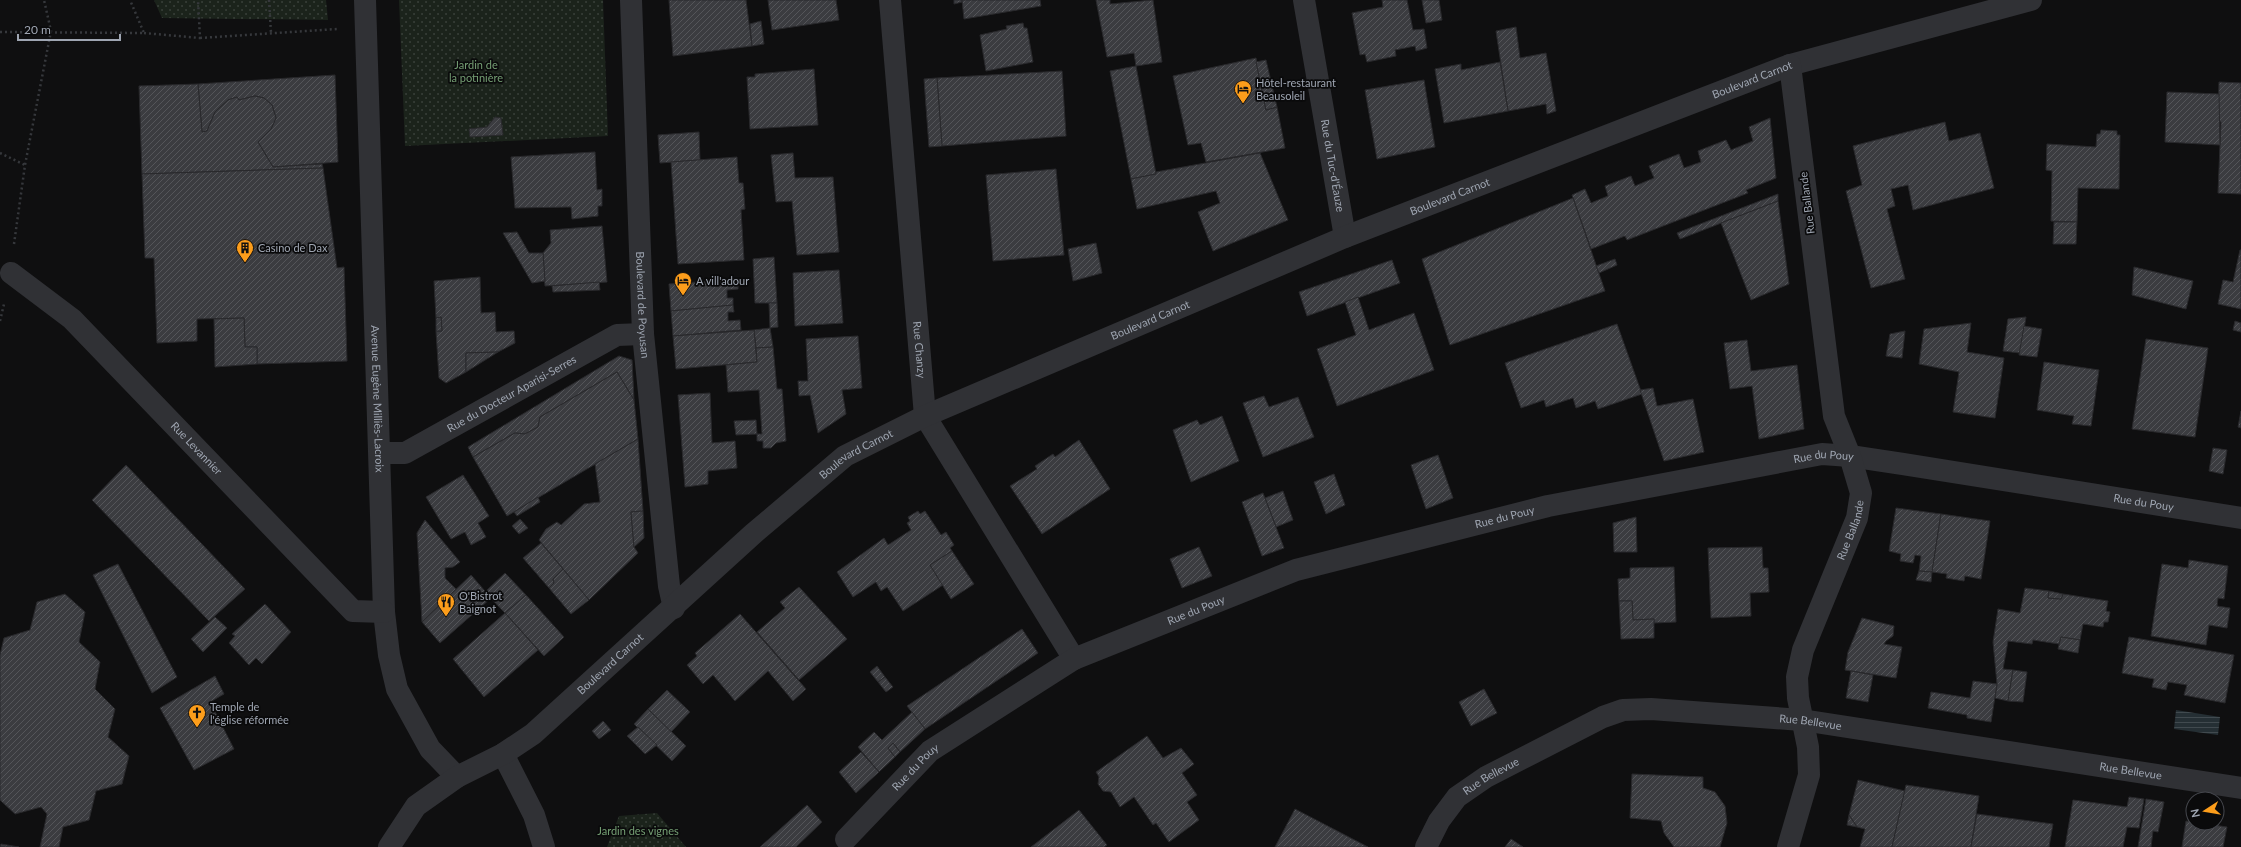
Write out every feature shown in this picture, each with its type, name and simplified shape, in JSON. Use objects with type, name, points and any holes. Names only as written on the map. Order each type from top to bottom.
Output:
[{"type":"street","name":"Avenue Eugène Milliès-Lacroix","points":[[365,0],[384,612],[389,655],[397,689],[430,749],[457,778]]},
{"type":"street","name":"Boulevard de Poyusan","points":[[631,0],[643,334],[669,586],[674,608]]},
{"type":"street","name":"Rue Chanzy","points":[[890,0],[925,416],[1074,659]]},
{"type":"street","name":"Rue du Tuc-d'Éauze","points":[[1304,0],[1345,237]]},
{"type":"street","name":"Boulevard Carnot","points":[[389,847],[416,806],[457,778],[503,754],[533,734],[674,608],[753,534],[845,456],[925,416],[1345,237],[1790,65],[2032,0]]},
{"type":"street","name":"Rue Ballande","points":[[1788,847],[1809,774],[1808,747],[1798,698],[1797,677],[1803,650],[1857,518],[1861,493],[1850,456],[1834,416],[1829,387],[1790,65]]},
{"type":"street","name":"Rue Levannier","points":[[11,273],[72,319],[353,611],[384,612]]},
{"type":"street","name":"Rue du Docteur Aparisi-Serres","points":[[380,453],[405,453],[617,335],[643,334]]},
{"type":"street","name":"Rue du Pouy","points":[[846,839],[930,751],[1074,659],[1296,570],[1548,506],[1822,454],[1850,456],[2241,518]]},
{"type":"street","name":"Rue Bellevue","points":[[1426,847],[1439,821],[1457,797],[1486,776],[1603,717],[1623,710],[1651,709],[1802,720],[2241,788]]},
{"type":"street","points":[[503,754],[534,815],[544,847]]},
{"type":"path","points":[[0,321],[11,273],[25,165],[51,31],[44,0]]},
{"type":"path","points":[[130,0],[144,33]]},
{"type":"path","points":[[198,0],[200,38]]},
{"type":"path","points":[[269,0],[271,34]]},
{"type":"path","points":[[0,32],[51,31],[94,34],[144,33],[200,38],[341,29]]},
{"type":"path","points":[[0,153],[25,165]]},
{"type":"green space","points":[[154,0],[326,0],[328,20],[162,18]]},
{"type":"green space","name":"Jardin de la potinière","points":[[399,0],[603,0],[608,136],[405,146]]},
{"type":"green space","name":"Jardin des vignes","points":[[657,813],[686,847],[607,847],[619,816]]},
{"type":"shaded area","points":[[2176,710],[2220,717],[2218,735],[2174,729]]},
{"type":"building","points":[[669,0],[746,0],[752,46],[673,56]]},
{"type":"building","points":[[768,0],[836,0],[839,20],[772,30]]},
{"type":"building","points":[[954,0],[962,0],[962,2],[954,4]]},
{"type":"building","points":[[962,0],[1040,0],[1041,6],[964,19]]},
{"type":"building","points":[[1096,0],[1110,0],[1110,4],[1153,0],[1162,62],[1136,66],[1134,53],[1107,57]]},
{"type":"building","points":[[1382,0],[1407,0],[1413,30],[1424,29],[1427,48],[1416,51],[1415,46],[1395,50],[1396,56],[1367,62],[1365,54],[1360,55],[1352,13],[1383,7]]},
{"type":"building","points":[[1422,0],[1439,0],[1442,20],[1426,23]]},
{"type":"building","points":[[761,21],[764,44],[752,46],[750,24]]},
{"type":"building","points":[[1023,23],[1024,28],[1027,28],[1033,62],[986,71],[980,35],[1007,29],[1006,26]]},
{"type":"building","points":[[1516,27],[1520,58],[1546,53],[1556,111],[1547,114],[1546,104],[1508,111],[1496,31]]},
{"type":"building","points":[[1256,58],[1266,110],[1277,107],[1285,148],[1206,162],[1201,143],[1188,145],[1173,76]]},
{"type":"building","points":[[1266,60],[1277,107],[1266,110],[1256,62]]},
{"type":"building","points":[[1500,62],[1508,111],[1444,123],[1435,69],[1461,64],[1461,70]]},
{"type":"building","points":[[1136,66],[1156,174],[1131,179],[1110,71]]},
{"type":"building","points":[[814,69],[818,125],[750,129],[747,77],[755,77],[755,74]]},
{"type":"building","points":[[1062,71],[1066,136],[942,146],[937,78]]},
{"type":"building","points":[[335,75],[338,162],[273,167],[258,142],[271,129],[276,118],[272,105],[264,98],[255,96],[239,100],[237,97],[228,100],[215,112],[207,131],[202,132],[198,84]]},
{"type":"building","points":[[937,78],[942,146],[929,147],[924,79]]},
{"type":"building","points":[[1424,80],[1435,147],[1377,159],[1365,90]]},
{"type":"building","points":[[2219,82],[2241,83],[2241,194],[2218,193],[2221,122],[2218,121]]},
{"type":"building","points":[[198,84],[202,132],[207,131],[215,112],[228,100],[237,97],[239,100],[255,96],[264,98],[272,105],[276,118],[271,129],[258,142],[273,167],[322,164],[323,168],[142,174],[139,86]]},
{"type":"building","points":[[2167,92],[2219,94],[2220,145],[2165,142]]},
{"type":"building","points":[[495,117],[501,118],[503,135],[470,137],[469,129],[487,127]]},
{"type":"building","points":[[1770,118],[1776,178],[1746,190],[1748,193],[1627,240],[1625,236],[1591,249],[1572,195],[1585,189],[1591,203],[1608,196],[1605,186],[1631,176],[1635,186],[1654,178],[1649,166],[1679,154],[1684,168],[1701,162],[1698,151],[1726,140],[1731,150],[1753,141],[1749,127]]},
{"type":"building","points":[[1945,122],[1949,141],[1980,133],[1994,188],[1913,210],[1908,185],[1891,189],[1895,206],[1887,209],[1905,279],[1871,288],[1846,191],[1862,185],[1853,146]]},
{"type":"building","points":[[2101,130],[2117,131],[2117,135],[2120,135],[2119,189],[2078,188],[2077,222],[2051,221],[2052,171],[2046,170],[2047,144],[2096,147],[2097,134],[2100,134]]},
{"type":"building","points":[[699,132],[700,160],[660,163],[658,135]]},
{"type":"building","points":[[595,152],[597,190],[602,189],[602,206],[598,206],[598,216],[572,219],[571,207],[515,208],[511,157]]},
{"type":"building","points":[[793,153],[795,178],[833,177],[839,252],[797,255],[792,201],[776,202],[771,155]]},
{"type":"building","points":[[1260,153],[1288,220],[1213,251],[1198,212],[1220,203],[1216,191],[1137,209],[1131,179],[1156,174],[1156,172]]},
{"type":"building","points":[[737,157],[739,183],[743,183],[745,209],[741,210],[744,260],[678,264],[671,162]]},
{"type":"building","name":"Casino de Dax","points":[[323,168],[337,268],[344,267],[347,361],[257,364],[257,347],[245,347],[244,318],[197,319],[197,341],[157,343],[154,258],[145,258],[142,174]]},
{"type":"building","points":[[1056,169],[1064,255],[993,261],[986,175]]},
{"type":"building","points":[[1778,194],[1778,201],[1680,239],[1677,233]]},
{"type":"building","points":[[1573,198],[1605,291],[1450,345],[1422,259]]},
{"type":"building","points":[[1778,201],[1789,284],[1751,300],[1721,223]]},
{"type":"building","points":[[2054,222],[2077,222],[2076,244],[2053,244]]},
{"type":"building","points":[[602,226],[607,282],[545,286],[543,253],[551,243],[550,230]]},
{"type":"building","points":[[517,232],[529,253],[543,253],[545,281],[532,283],[503,233]]},
{"type":"building","points":[[1096,243],[1102,273],[1073,281],[1068,249]]},
{"type":"building","points":[[2240,250],[2241,309],[2218,304],[2223,280],[2233,282]]},
{"type":"building","points":[[774,257],[777,303],[755,303],[753,259]]},
{"type":"building","points":[[1615,259],[1617,265],[1599,273],[1596,266]]},
{"type":"building","points":[[1392,260],[1400,283],[1307,316],[1299,292]]},
{"type":"building","points":[[2134,267],[2193,281],[2186,309],[2132,295]]},
{"type":"building","points":[[839,270],[843,323],[795,326],[793,273]]},
{"type":"building","points":[[480,277],[481,313],[495,312],[496,332],[514,331],[515,343],[498,352],[466,353],[466,372],[446,383],[439,378],[436,331],[442,331],[441,317],[436,318],[434,281]]},
{"type":"building","points":[[738,279],[738,289],[727,290],[727,298],[733,298],[733,305],[671,311],[669,284]]},
{"type":"building","points":[[599,282],[600,290],[553,292],[552,286]]},
{"type":"building","points":[[1358,297],[1369,330],[1414,313],[1434,370],[1337,406],[1317,349],[1356,335],[1345,302]]},
{"type":"building","points":[[769,303],[777,303],[778,327],[770,328]]},
{"type":"building","points":[[733,305],[734,312],[728,312],[728,321],[740,320],[741,330],[673,336],[671,311]]},
{"type":"building","points":[[441,317],[442,331],[436,331],[436,318]]},
{"type":"building","points":[[2026,317],[2020,353],[2003,351],[2008,319]]},
{"type":"building","points":[[244,318],[245,347],[257,347],[257,364],[215,367],[214,319]]},
{"type":"building","points":[[2235,321],[2241,323],[2241,332],[2233,330]]},
{"type":"building","points":[[1971,323],[1967,352],[2004,358],[1995,418],[1953,412],[1959,372],[1919,364],[1924,329]]},
{"type":"building","points":[[1617,324],[1642,394],[1598,409],[1595,401],[1576,408],[1573,398],[1546,407],[1544,400],[1521,408],[1505,363]]},
{"type":"building","points":[[2024,326],[2042,329],[2037,357],[2019,355]]},
{"type":"building","points":[[770,328],[773,347],[756,348],[754,330]]},
{"type":"building","points":[[754,330],[757,362],[676,369],[673,336]]},
{"type":"building","points":[[1905,331],[1902,358],[1886,356],[1890,334]]},
{"type":"building","points":[[858,336],[862,388],[842,390],[846,414],[818,433],[810,395],[799,396],[798,381],[808,381],[806,339]]},
{"type":"building","points":[[2146,339],[2208,348],[2195,437],[2132,429]]},
{"type":"building","points":[[1747,340],[1751,371],[1797,365],[1804,429],[1759,439],[1752,386],[1730,389],[1724,343]]},
{"type":"building","points":[[773,347],[777,389],[782,389],[786,441],[776,443],[771,448],[763,448],[763,441],[757,441],[757,434],[762,434],[759,390],[728,392],[726,365],[757,362],[756,348]]},
{"type":"building","points":[[498,352],[466,372],[466,353]]},
{"type":"building","points":[[619,356],[632,360],[634,400],[617,372],[540,417],[538,427],[525,434],[515,433],[473,457],[468,447]]},
{"type":"building","points":[[2044,362],[2099,370],[2091,426],[2072,424],[2074,416],[2037,410]]},
{"type":"building","points":[[617,372],[634,400],[638,439],[507,516],[473,457],[515,433],[525,434],[538,427],[540,417]]},
{"type":"building","points":[[1653,388],[1657,406],[1693,399],[1704,452],[1664,461],[1640,390]]},
{"type":"building","points":[[710,393],[712,443],[735,441],[737,468],[708,471],[708,484],[685,487],[678,395]]},
{"type":"building","points":[[1264,396],[1269,407],[1298,397],[1314,437],[1263,457],[1243,403]]},
{"type":"building","points":[[2241,411],[2241,428],[2238,427]]},
{"type":"building","points":[[1222,416],[1239,461],[1191,482],[1173,430],[1197,420],[1200,425]]},
{"type":"building","points":[[756,420],[757,434],[736,435],[734,421]]},
{"type":"building","points":[[638,439],[643,511],[631,512],[634,547],[638,553],[589,600],[539,540],[546,529],[557,522],[561,525],[584,504],[600,502],[595,464]]},
{"type":"building","points":[[1079,440],[1110,489],[1042,534],[1010,486],[1037,469],[1035,466],[1053,454],[1055,457]]},
{"type":"building","points":[[2213,448],[2227,450],[2223,474],[2209,471]]},
{"type":"building","points":[[1438,455],[1453,498],[1426,509],[1411,465]]},
{"type":"building","points":[[126,465],[245,589],[209,621],[92,500]]},
{"type":"building","points":[[1334,474],[1345,505],[1326,514],[1314,482]]},
{"type":"building","points":[[463,475],[489,516],[478,523],[486,537],[471,545],[465,532],[451,539],[426,497]]},
{"type":"building","points":[[1283,491],[1293,520],[1276,527],[1265,498]]},
{"type":"building","points":[[1263,493],[1284,548],[1262,556],[1242,502]]},
{"type":"building","points":[[538,497],[540,502],[517,516],[514,512]]},
{"type":"building","points":[[1896,508],[1941,514],[1932,572],[1919,571],[1921,556],[1915,555],[1913,563],[1900,561],[1901,554],[1889,551]]},
{"type":"building","points":[[643,511],[644,538],[634,547],[631,512]]},
{"type":"building","points":[[918,511],[920,514],[925,511],[941,535],[946,532],[954,545],[950,548],[952,551],[930,565],[943,585],[903,611],[887,587],[881,591],[876,582],[853,597],[837,572],[884,538],[888,545],[911,530],[907,523],[910,521],[908,517]]},
{"type":"building","points":[[1941,514],[1990,521],[1981,579],[1965,576],[1964,581],[1946,578],[1947,574],[1932,572]]},
{"type":"building","points":[[1636,517],[1637,552],[1614,552],[1613,523]]},
{"type":"building","points":[[520,519],[528,528],[519,534],[512,526]]},
{"type":"building","points":[[425,520],[460,562],[453,567],[445,568],[445,578],[456,589],[422,622],[417,533]]},
{"type":"building","points":[[541,543],[563,569],[553,579],[554,583],[549,588],[523,558]]},
{"type":"building","points":[[1199,547],[1212,576],[1182,588],[1170,559]]},
{"type":"building","points":[[1762,547],[1763,568],[1768,568],[1769,592],[1750,593],[1751,616],[1711,618],[1708,548]]},
{"type":"building","points":[[952,551],[974,584],[951,599],[930,565]]},
{"type":"building","points":[[2189,560],[2228,566],[2224,599],[2218,598],[2217,606],[2230,608],[2227,628],[2209,625],[2206,645],[2151,636],[2162,564],[2188,568]]},
{"type":"building","points":[[118,564],[177,677],[152,693],[93,575]]},
{"type":"building","points":[[1674,567],[1676,622],[1654,623],[1654,619],[1633,620],[1632,601],[1619,601],[1618,579],[1630,578],[1630,568]]},
{"type":"building","points":[[563,569],[589,600],[571,614],[549,588],[554,583],[553,579]]},
{"type":"building","points":[[1919,571],[1932,572],[1931,582],[1916,580]]},
{"type":"building","points":[[505,573],[526,595],[505,613],[485,592]]},
{"type":"building","points":[[471,575],[491,598],[440,643],[422,622]]},
{"type":"building","points":[[799,587],[847,639],[799,680],[757,632],[785,608],[780,602]]},
{"type":"building","points":[[2025,588],[2049,591],[2048,598],[2061,599],[2063,594],[2108,601],[2106,611],[2110,612],[2108,622],[2104,622],[2103,627],[2083,624],[2080,640],[2061,637],[2059,644],[2033,640],[2032,644],[2008,641],[2003,669],[2013,670],[2008,701],[1995,698],[1997,684],[1993,642],[1998,609],[2020,613]]},
{"type":"building","points":[[2049,591],[2063,594],[2061,599],[2048,598]]},
{"type":"building","points":[[65,594],[85,612],[79,642],[100,662],[95,689],[115,709],[108,737],[129,756],[122,784],[96,791],[89,820],[63,827],[59,847],[40,847],[47,814],[41,807],[15,814],[0,800],[0,655],[4,638],[30,630],[37,602]]},
{"type":"building","points":[[526,595],[564,637],[544,656],[505,613]]},
{"type":"building","points":[[1619,601],[1632,601],[1633,620],[1654,619],[1654,638],[1621,639]]},
{"type":"building","points":[[265,604],[291,632],[262,664],[256,658],[249,665],[229,643],[235,636],[232,634]]},
{"type":"building","points":[[505,613],[538,650],[484,697],[453,659]]},
{"type":"building","points":[[740,614],[806,689],[793,701],[768,671],[735,701],[713,675],[703,684],[687,665],[697,656],[695,653]]},
{"type":"building","points":[[215,617],[227,628],[203,652],[191,639]]},
{"type":"building","points":[[1862,618],[1894,626],[1893,636],[1884,644],[1902,647],[1896,678],[1845,670],[1848,652]]},
{"type":"building","points":[[1022,629],[1038,653],[925,729],[907,706]]},
{"type":"building","points":[[2061,637],[2080,640],[2078,653],[2058,649]]},
{"type":"building","points":[[2129,637],[2234,655],[2225,703],[2184,695],[2187,685],[2168,682],[2166,690],[2152,687],[2154,679],[2122,673]]},
{"type":"building","points":[[877,666],[885,677],[878,682],[870,672]]},
{"type":"building","points":[[2013,670],[2027,672],[2023,702],[2008,701]]},
{"type":"building","points":[[1851,671],[1873,675],[1868,702],[1846,698]]},
{"type":"building","name":"Temple de l'église réformée","points":[[215,676],[224,694],[210,702],[234,749],[194,770],[160,708]]},
{"type":"building","points":[[885,677],[893,687],[886,692],[878,682]]},
{"type":"building","points":[[1973,681],[1997,684],[1991,722],[1967,718],[1967,715],[1928,708],[1931,692],[1970,698]]},
{"type":"building","points":[[1484,689],[1497,713],[1471,726],[1459,702]]},
{"type":"building","points":[[667,690],[690,712],[671,732],[648,709]]},
{"type":"building","points":[[648,709],[686,746],[672,761],[634,724]]},
{"type":"building","points":[[912,712],[925,729],[900,752],[893,743],[888,748],[895,757],[879,772],[858,747],[874,732],[882,740]]},
{"type":"building","points":[[603,721],[611,730],[599,739],[592,731]]},
{"type":"building","points":[[638,727],[657,745],[645,754],[627,736]]},
{"type":"building","points":[[1147,736],[1163,758],[1181,748],[1194,764],[1182,773],[1197,795],[1187,802],[1199,820],[1169,842],[1156,823],[1153,825],[1134,797],[1120,807],[1111,792],[1103,791],[1098,784],[1099,777],[1096,772]]},
{"type":"building","points":[[893,743],[900,752],[895,757],[888,748]]},
{"type":"building","points":[[861,752],[879,772],[856,793],[839,772]]},
{"type":"building","points":[[1632,774],[1703,777],[1703,788],[1715,792],[1725,806],[1727,823],[1720,847],[1674,847],[1664,833],[1661,821],[1630,818]]},
{"type":"building","points":[[1858,780],[1905,791],[1892,847],[1860,847],[1865,829],[1857,827],[1849,815]]},
{"type":"building","points":[[1906,785],[1979,796],[1971,847],[1892,847]]},
{"type":"building","points":[[2129,797],[2144,799],[2139,828],[2127,827],[2123,847],[2065,847],[2073,800],[2127,807]]},
{"type":"building","points":[[2146,799],[2164,802],[2158,832],[2153,831],[2151,847],[2138,847]]},
{"type":"building","points":[[807,805],[822,822],[796,847],[760,847]]},
{"type":"building","points":[[1295,809],[1368,847],[1275,847]]},
{"type":"building","points":[[1079,810],[1107,845],[1104,847],[1031,847]]},
{"type":"building","points":[[1977,814],[2053,824],[2049,847],[1971,847]]},
{"type":"building","points":[[1849,815],[1857,827],[1847,825]]},
{"type":"building","points":[[2225,827],[2227,827],[2223,847],[2182,847],[2185,828],[2185,831],[2225,831]]},
{"type":"building","points":[[1511,839],[1523,847],[1505,847]]},
{"type":"building","points":[[1,844],[19,847],[0,847]]},
{"type":"place","name":"Hôtel-restaurant Beausoleil","points":[[1243,104]]},
{"type":"place","name":"Casino de Dax","points":[[245,263]]},
{"type":"place","name":"A vill'adour","points":[[683,296]]},
{"type":"place","name":"O'Bistrot Baignot","points":[[446,617]]},
{"type":"place","name":"Temple de l'église réformée","points":[[197,728]]}]
